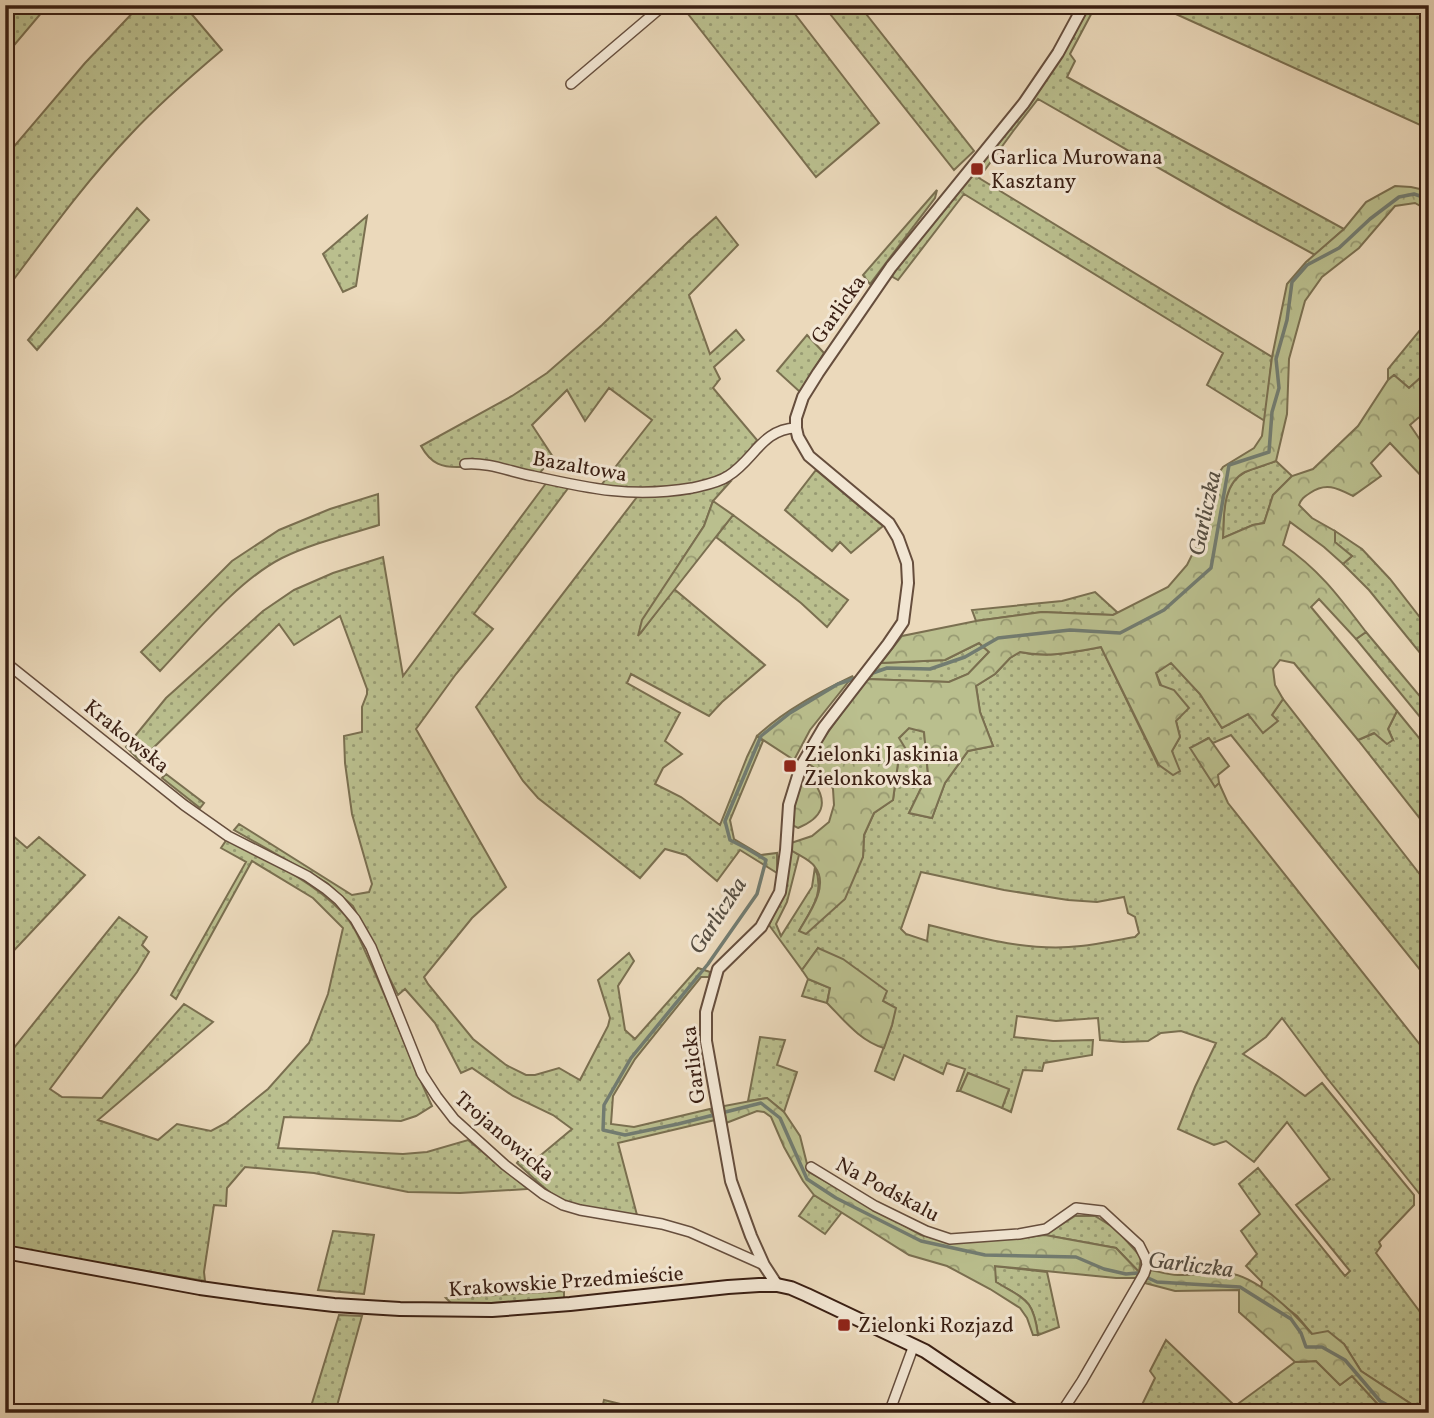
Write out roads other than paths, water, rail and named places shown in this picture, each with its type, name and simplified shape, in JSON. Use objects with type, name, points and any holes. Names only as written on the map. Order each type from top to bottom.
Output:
[{"type":"main road","name":"Krakowskie Przedmieście","points":[[5,1252],[209,1289],[334,1305],[400,1309],[492,1310],[728,1287],[777,1285],[799,1292],[915,1345],[1017,1413]]},
{"type":"street","points":[[571,84],[664,5]]},
{"type":"street","name":"Garlicka","points":[[777,1285],[764,1265],[751,1236],[731,1181],[706,1041],[706,1013],[718,969],[761,927],[780,891],[789,805],[799,770],[815,740],[903,622],[908,583],[907,563],[889,523],[809,456],[798,437],[796,418],[803,397],[818,373],[891,267],[1024,103],[1058,53],[1084,5]]},
{"type":"street","name":"Bazaltowa","points":[[465,464],[484,464],[591,489],[634,493],[667,491],[710,484],[728,476],[771,435],[787,428],[796,428]]},
{"type":"street","name":"Krakowska","points":[[5,662],[176,799],[228,836]]},
{"type":"street","name":"Trojanowicka","points":[[228,836],[307,876],[326,889],[355,919],[371,947],[429,1086],[454,1119],[505,1165],[543,1194],[563,1205],[662,1224],[716,1243],[764,1265]]},
{"type":"street","name":"Na Podskalu","points":[[811,1167],[875,1206],[926,1231],[950,1239],[1019,1234],[1045,1229],[1076,1208],[1102,1211],[1139,1245],[1147,1265],[1143,1276],[1061,1413]]},
{"type":"street","points":[[889,1413],[915,1345]]},
{"type":"waterway","name":"Garliczka","points":[[870,674],[887,668],[930,669],[965,657],[998,638],[1070,630],[1120,633],[1164,610],[1211,568],[1229,465],[1269,452],[1272,412],[1279,388],[1276,359],[1287,320],[1292,282],[1307,265],[1339,248],[1399,197],[1414,194],[1429,199]]},
{"type":"waterway","name":"Garliczka","points":[[859,677],[838,684],[790,713],[761,736],[725,821],[730,840],[766,860],[757,894],[708,964],[631,1058],[604,1105],[603,1130],[625,1135],[761,1103],[780,1118],[807,1179],[836,1198],[921,1241],[985,1255],[1076,1257],[1104,1269],[1126,1274],[1137,1273],[1157,1282],[1240,1287],[1291,1319],[1301,1333],[1306,1347],[1322,1347],[1345,1360],[1380,1401],[1403,1413]]},
{"type":"place","name":"Garlica Murowana Kasztany","points":[[977,169]]},
{"type":"place","name":"Zielonki Jaskinia Zielonkowska","points":[[790,766]]},
{"type":"place","name":"Zielonki Rozjazd","points":[[844,1325]]}]
